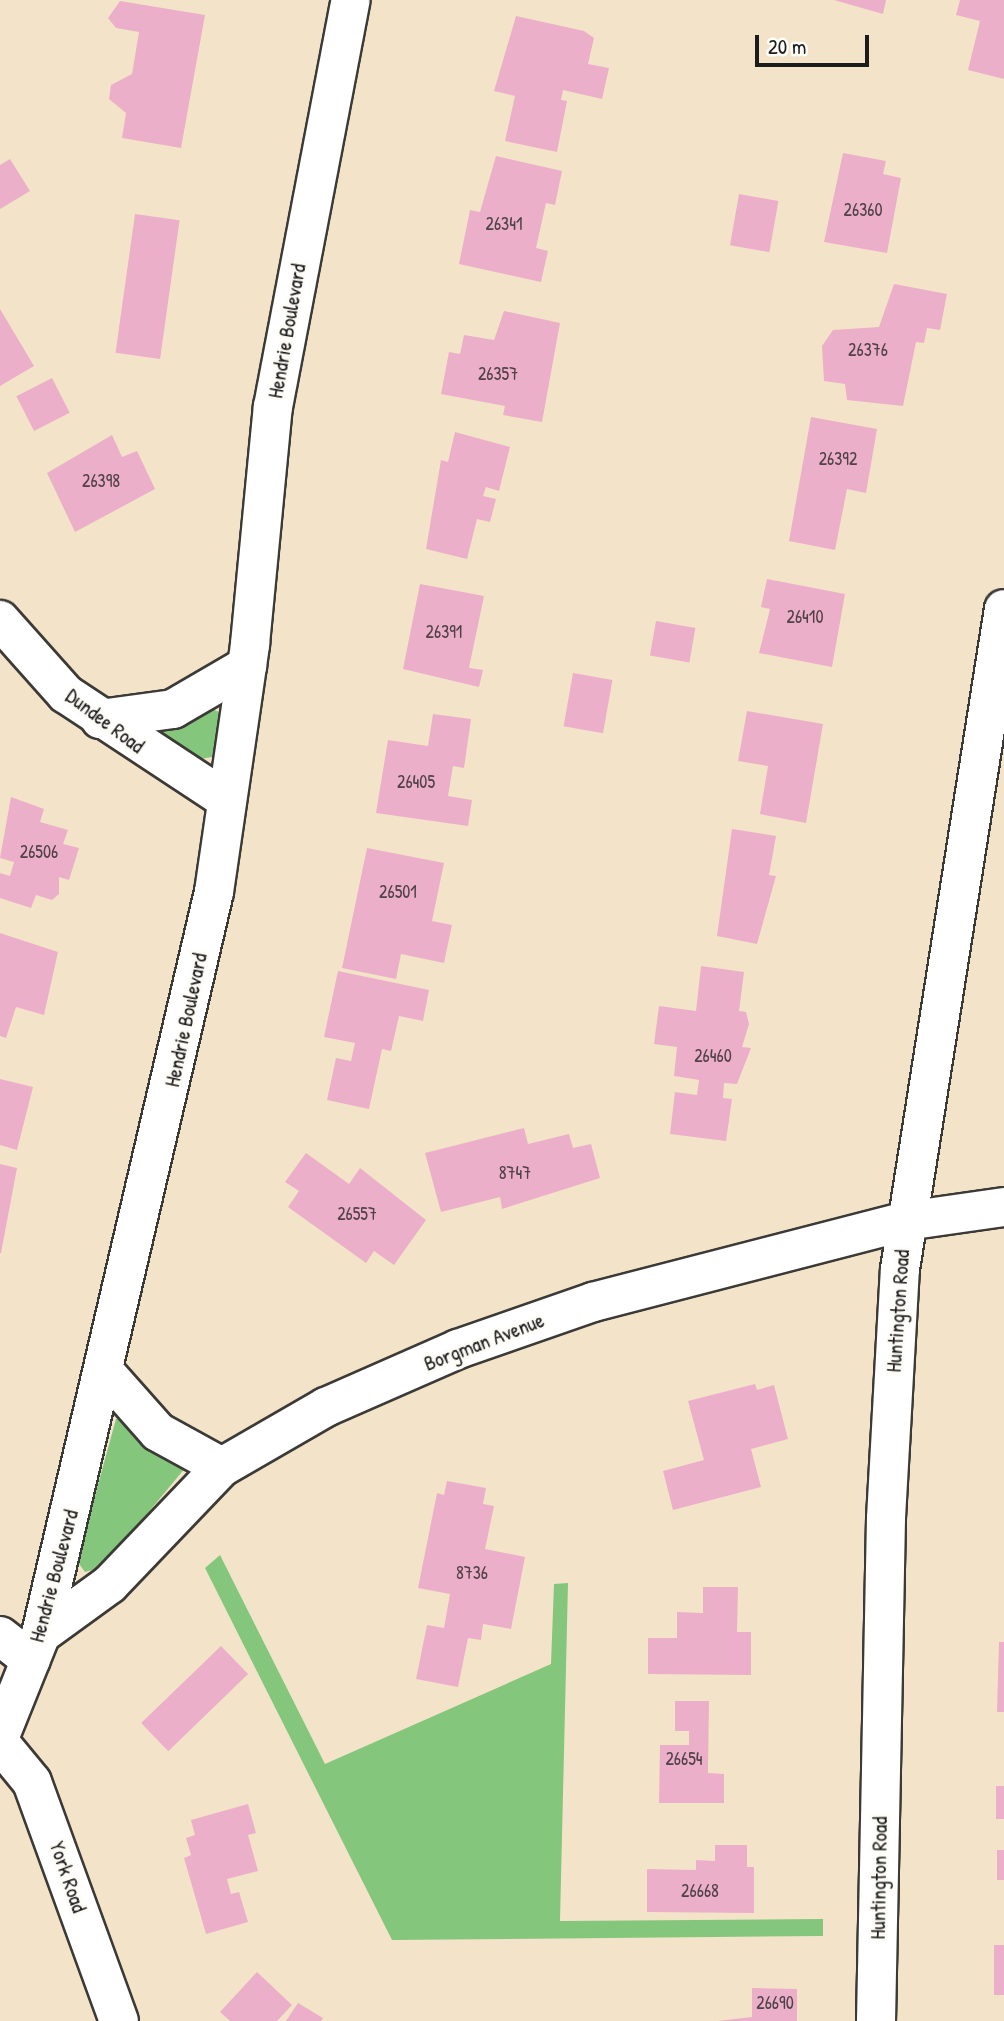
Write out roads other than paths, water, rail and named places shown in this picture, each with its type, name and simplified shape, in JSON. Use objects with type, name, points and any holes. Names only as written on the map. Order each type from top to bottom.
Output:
[{"type":"street","name":"Hendrie Boulevard","points":[[0,1736],[36,1647],[104,1371],[198,966],[247,666],[273,407],[351,0]]},
{"type":"street","name":"Huntington Road","points":[[876,2021],[887,1518],[906,1221],[1004,609]]},
{"type":"street","name":"Dundee Road","points":[[0,620],[66,694],[100,719],[227,800]]},
{"type":"street","points":[[100,719],[173,709],[247,666]]},
{"type":"street","name":"Borgman Avenue","points":[[36,1647],[110,1584],[222,1467],[326,1407],[458,1349],[593,1302],[906,1221],[1004,1208]]},
{"type":"street","points":[[104,1371],[158,1432],[222,1467]]},
{"type":"street","points":[[0,1636],[36,1647]]},
{"type":"street","name":"York Road","points":[[0,1743],[32,1782],[119,2021]]}]
